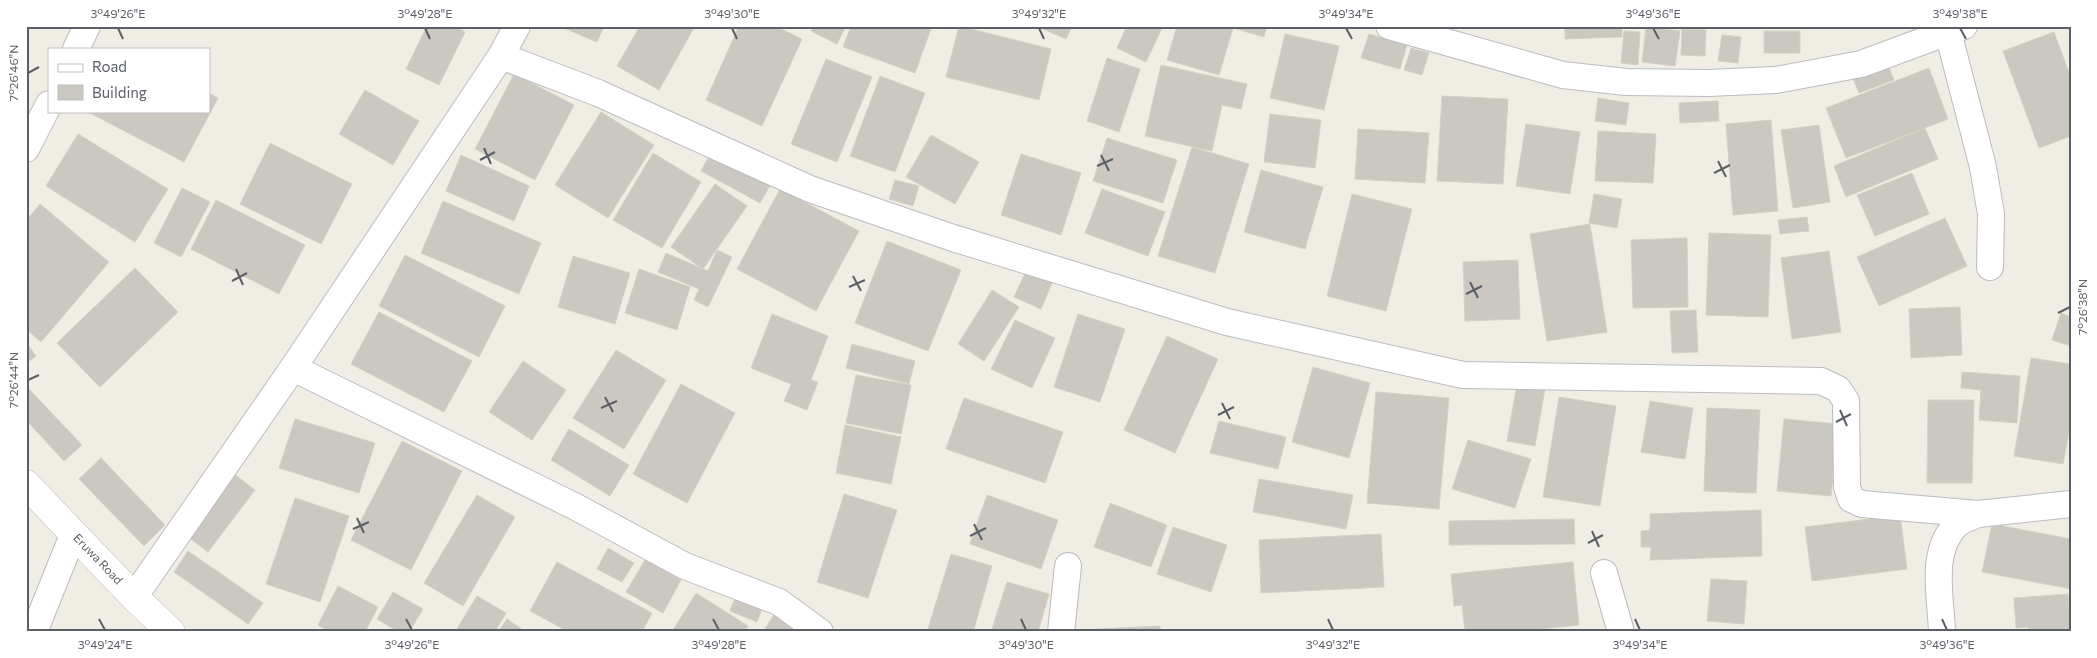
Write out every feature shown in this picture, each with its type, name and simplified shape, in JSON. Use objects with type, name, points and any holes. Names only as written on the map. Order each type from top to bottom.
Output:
[{"type":"main road","name":"Eruwa Road","points":[[26,484],[73,535],[171,632]]},
{"type":"street","points":[[76,48],[87,26]]},
{"type":"street","points":[[134,597],[293,368],[502,56],[517,26]]},
{"type":"street","points":[[1389,26],[1563,75],[1626,82],[1708,84],[1776,80],[1861,64],[1956,29],[1991,214],[1990,267]]},
{"type":"street","points":[[502,56],[598,93],[810,189],[953,238],[1227,322],[1463,375],[1822,381],[1838,389],[1846,401],[1846,487],[1851,499],[1862,504],[1978,514],[2071,504]]},
{"type":"street","points":[[26,149],[48,106]]},
{"type":"street","points":[[293,368],[576,507],[685,566],[779,602],[820,632]]},
{"type":"street","points":[[1942,632],[1939,558],[1947,536],[1958,523],[1978,514]]},
{"type":"street","points":[[34,632],[73,535]]},
{"type":"street","points":[[1060,632],[1068,566]]},
{"type":"street","points":[[1604,573],[1621,632]]},
{"type":"building","points":[[427,26],[454,26],[465,32],[439,85],[406,69]]},
{"type":"building","points":[[559,26],[604,26],[597,42]]},
{"type":"building","points":[[640,26],[695,26],[659,90],[617,66]]},
{"type":"building","points":[[739,26],[775,26],[802,39],[762,126],[706,100]]},
{"type":"building","points":[[813,26],[846,26],[837,44],[811,31]]},
{"type":"building","points":[[851,26],[932,26],[915,73],[843,47]]},
{"type":"building","points":[[959,26],[1051,49],[1039,100],[946,77]]},
{"type":"building","points":[[1036,26],[1072,26],[1066,39]]},
{"type":"building","points":[[1127,26],[1163,26],[1146,62],[1117,48]]},
{"type":"building","points":[[1177,26],[1267,26],[1264,37],[1233,28],[1219,75],[1167,60]]},
{"type":"building","points":[[1565,26],[1622,26],[1622,37],[1565,39]]},
{"type":"building","points":[[1646,27],[1680,31],[1675,66],[1642,62]]},
{"type":"building","points":[[1682,29],[1706,30],[1705,56],[1681,55]]},
{"type":"building","points":[[1624,31],[1640,32],[1638,65],[1621,63]]},
{"type":"building","points":[[1764,31],[1800,31],[1800,53],[1764,53]]},
{"type":"building","points":[[2054,32],[2071,78],[2071,136],[2039,148],[2003,51]]},
{"type":"building","points":[[1285,34],[1339,46],[1324,110],[1270,98]]},
{"type":"building","points":[[1369,34],[1407,45],[1400,69],[1361,58]]},
{"type":"building","points":[[1722,35],[1741,37],[1738,63],[1718,61]]},
{"type":"building","points":[[1411,48],[1429,53],[1422,75],[1404,70]]},
{"type":"building","points":[[1107,58],[1140,69],[1119,132],[1087,121]]},
{"type":"building","points":[[826,59],[872,77],[837,162],[791,144]]},
{"type":"building","points":[[1887,63],[1894,80],[1859,93],[1852,76]]},
{"type":"building","points":[[1161,65],[1247,84],[1241,109],[1222,105],[1212,151],[1145,136]]},
{"type":"building","points":[[1929,68],[1948,119],[1846,158],[1826,108]]},
{"type":"building","points":[[514,74],[574,105],[535,180],[475,149]]},
{"type":"building","points":[[880,76],[925,93],[895,172],[850,156]]},
{"type":"building","points":[[365,90],[419,121],[393,165],[339,134]]},
{"type":"building","points":[[210,94],[218,98],[184,162],[88,112],[210,112]]},
{"type":"building","points":[[1442,96],[1508,99],[1503,184],[1437,181]]},
{"type":"building","points":[[1598,98],[1629,103],[1626,125],[1595,121]]},
{"type":"building","points":[[1718,101],[1719,121],[1680,123],[1679,103]]},
{"type":"building","points":[[601,112],[654,145],[608,218],[555,185]]},
{"type":"building","points":[[1270,114],[1321,120],[1315,168],[1264,162]]},
{"type":"building","points":[[1771,120],[1778,211],[1733,215],[1726,124]]},
{"type":"building","points":[[1526,124],[1580,132],[1570,194],[1516,186]]},
{"type":"building","points":[[1819,125],[1830,202],[1793,208],[1781,130]]},
{"type":"building","points":[[1925,128],[1938,159],[1846,197],[1834,166]]},
{"type":"building","points":[[1358,129],[1429,133],[1425,183],[1355,179]]},
{"type":"building","points":[[1598,131],[1656,134],[1653,183],[1595,181]]},
{"type":"building","points":[[78,134],[168,189],[135,242],[46,186]]},
{"type":"building","points":[[931,135],[979,162],[955,204],[906,177]]},
{"type":"building","points":[[1107,138],[1177,160],[1163,203],[1093,181]]},
{"type":"building","points":[[270,143],[352,184],[321,244],[240,204]]},
{"type":"building","points":[[1192,147],[1249,164],[1215,273],[1158,256]]},
{"type":"building","points":[[713,149],[772,182],[760,203],[701,171]]},
{"type":"building","points":[[653,153],[701,182],[662,248],[613,220]]},
{"type":"building","points":[[1021,154],[1081,173],[1061,235],[1001,215]]},
{"type":"building","points":[[461,155],[529,186],[514,221],[446,191]]},
{"type":"building","points":[[1261,170],[1323,187],[1305,249],[1244,232]]},
{"type":"building","points":[[1912,173],[1929,214],[1875,236],[1857,195]]},
{"type":"building","points":[[895,180],[919,186],[913,206],[889,199]]},
{"type":"building","points":[[715,184],[747,206],[703,269],[671,247]]},
{"type":"building","points":[[182,188],[210,202],[181,257],[154,243]]},
{"type":"building","points":[[780,189],[859,231],[816,311],[737,269]]},
{"type":"building","points":[[1102,189],[1165,212],[1148,256],[1085,233]]},
{"type":"building","points":[[1352,194],[1412,209],[1386,311],[1327,296]]},
{"type":"building","points":[[1594,194],[1622,199],[1617,228],[1589,223]]},
{"type":"building","points":[[216,200],[305,245],[279,294],[191,249]]},
{"type":"building","points":[[443,201],[541,243],[519,294],[421,253]]},
{"type":"building","points":[[40,204],[109,262],[41,342],[26,329],[26,221]]},
{"type":"building","points":[[1807,217],[1809,231],[1780,234],[1778,220]]},
{"type":"building","points":[[1945,218],[1967,266],[1879,306],[1857,257]]},
{"type":"building","points":[[1590,224],[1607,332],[1547,341],[1530,234]]},
{"type":"building","points":[[1709,233],[1771,235],[1768,317],[1706,315]]},
{"type":"building","points":[[1687,238],[1688,307],[1633,308],[1631,240]]},
{"type":"building","points":[[887,241],[961,270],[928,351],[855,323]]},
{"type":"building","points":[[717,250],[732,257],[708,307],[694,300],[699,289],[658,272],[666,253],[708,271]]},
{"type":"building","points":[[1829,251],[1841,332],[1792,339],[1781,258]]},
{"type":"building","points":[[405,255],[505,306],[479,357],[379,306]]},
{"type":"building","points":[[573,256],[630,273],[615,324],[558,307]]},
{"type":"building","points":[[1518,260],[1520,319],[1465,321],[1463,262]]},
{"type":"building","points":[[135,268],[178,312],[100,387],[57,343]]},
{"type":"building","points":[[639,269],[690,287],[677,330],[625,313]]},
{"type":"building","points":[[1027,269],[1053,281],[1041,309],[1014,297]]},
{"type":"building","points":[[992,290],[1019,307],[984,361],[958,344]]},
{"type":"building","points":[[1960,307],[1962,355],[1911,358],[1909,309]]},
{"type":"building","points":[[1696,310],[1698,352],[1672,353],[1670,311]]},
{"type":"building","points":[[379,312],[472,361],[444,412],[351,364]]},
{"type":"building","points":[[2061,313],[2071,317],[2071,346],[2052,340]]},
{"type":"building","points":[[772,314],[828,336],[811,380],[818,382],[807,410],[784,401],[791,384],[751,368]]},
{"type":"building","points":[[1078,314],[1125,329],[1100,402],[1054,387]]},
{"type":"building","points":[[1015,320],[1055,338],[1032,388],[991,369]]},
{"type":"building","points":[[1167,336],[1218,359],[1175,453],[1124,430]]},
{"type":"building","points":[[26,342],[36,356],[26,363]]},
{"type":"building","points":[[852,344],[915,361],[909,384],[846,368]]},
{"type":"building","points":[[616,350],[666,380],[624,449],[573,418]]},
{"type":"building","points":[[2031,358],[2071,364],[2071,421],[2063,464],[2014,456]]},
{"type":"building","points":[[523,361],[566,390],[532,440],[489,412]]},
{"type":"building","points":[[1313,367],[1370,383],[1349,458],[1292,442]]},
{"type":"building","points":[[1962,372],[2020,376],[2017,423],[1979,420],[1981,390],[1961,388]]},
{"type":"building","points":[[856,375],[911,385],[901,434],[846,423]]},
{"type":"building","points":[[681,384],[735,413],[687,503],[633,474]]},
{"type":"building","points":[[1517,384],[1545,389],[1535,446],[1507,441]]},
{"type":"building","points":[[26,386],[82,445],[64,461],[26,420]]},
{"type":"building","points":[[1376,392],[1449,398],[1439,509],[1367,503]]},
{"type":"building","points":[[1559,397],[1616,406],[1600,506],[1543,497]]},
{"type":"building","points":[[964,398],[1063,432],[1045,483],[946,449]]},
{"type":"building","points":[[1928,400],[1974,400],[1972,483],[1927,483]]},
{"type":"building","points":[[1650,401],[1693,408],[1685,459],[1641,452]]},
{"type":"building","points":[[1707,408],[1760,410],[1756,493],[1704,491]]},
{"type":"building","points":[[295,419],[375,443],[359,493],[279,468]]},
{"type":"building","points":[[1784,419],[1838,424],[1831,496],[1777,491]]},
{"type":"building","points":[[1219,421],[1286,437],[1278,469],[1210,453]]},
{"type":"building","points":[[845,425],[901,437],[891,484],[836,473]]},
{"type":"building","points":[[569,429],[629,465],[610,496],[551,460]]},
{"type":"building","points":[[1468,440],[1531,459],[1515,508],[1452,489]]},
{"type":"building","points":[[402,441],[462,471],[411,570],[351,540]]},
{"type":"building","points":[[101,458],[165,525],[144,546],[79,479]]},
{"type":"building","points":[[234,474],[255,490],[208,552],[187,536]]},
{"type":"building","points":[[1259,479],[1353,495],[1346,529],[1253,512]]},
{"type":"building","points":[[844,494],[897,510],[868,598],[817,582]]},
{"type":"building","points":[[477,495],[515,517],[463,606],[424,583]]},
{"type":"building","points":[[987,495],[1058,520],[1041,569],[970,544]]},
{"type":"building","points":[[295,498],[349,516],[320,602],[266,584]]},
{"type":"building","points":[[1110,503],[1167,525],[1151,567],[1094,547]]},
{"type":"building","points":[[1761,510],[1762,556],[1650,560],[1651,547],[1641,547],[1641,531],[1650,530],[1650,514]]},
{"type":"building","points":[[1900,515],[1907,569],[1812,581],[1805,527]]},
{"type":"building","points":[[1574,519],[1575,544],[1449,545],[1449,521]]},
{"type":"building","points":[[1992,524],[2071,539],[2071,589],[1982,572]]},
{"type":"building","points":[[1173,527],[1227,545],[1211,592],[1157,574]]},
{"type":"building","points":[[1381,534],[1384,587],[1261,593],[1259,540]]},
{"type":"building","points":[[608,548],[634,563],[622,582],[597,569]]},
{"type":"building","points":[[188,551],[263,603],[248,624],[174,572]]},
{"type":"building","points":[[951,554],[992,566],[973,632],[927,632]]},
{"type":"building","points":[[645,560],[681,580],[663,613],[626,592]]},
{"type":"building","points":[[557,562],[652,613],[642,632],[569,632],[530,611]]},
{"type":"building","points":[[1573,562],[1579,625],[1513,632],[1465,632],[1462,605],[1454,606],[1451,574]]},
{"type":"building","points":[[1711,579],[1747,581],[1744,624],[1707,621]]},
{"type":"building","points":[[1007,582],[1049,594],[1038,632],[991,632]]},
{"type":"building","points":[[338,586],[378,607],[365,632],[330,632],[318,625]]},
{"type":"building","points":[[393,592],[423,609],[409,632],[399,632],[377,619]]},
{"type":"building","points":[[696,593],[748,626],[744,632],[672,632]]},
{"type":"building","points":[[2068,594],[2071,632],[2029,632],[2028,627],[2016,628],[2014,598]]},
{"type":"building","points":[[736,595],[763,606],[757,622],[730,611]]},
{"type":"building","points":[[477,596],[506,613],[495,632],[455,632]]},
{"type":"building","points":[[777,610],[811,632],[763,632]]},
{"type":"building","points":[[507,619],[526,632],[498,632]]},
{"type":"building","points":[[1160,626],[1160,632],[1078,632],[1078,630]]}]
